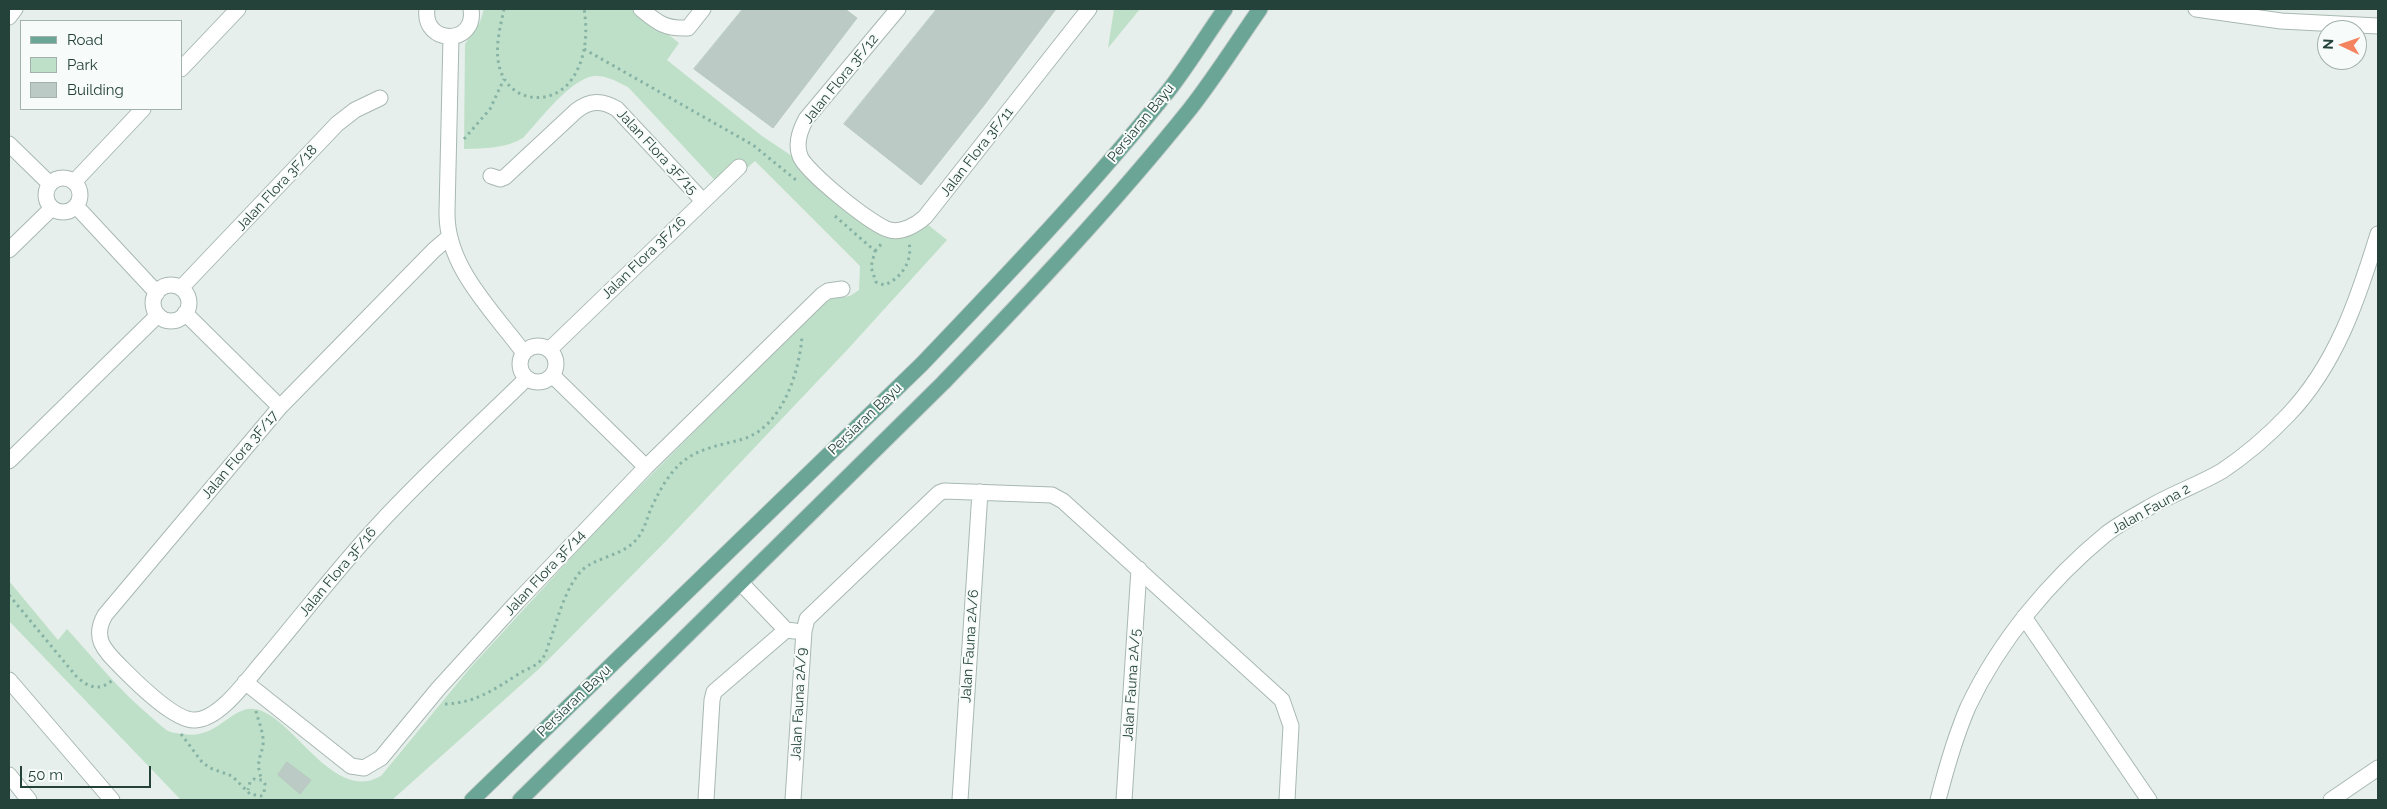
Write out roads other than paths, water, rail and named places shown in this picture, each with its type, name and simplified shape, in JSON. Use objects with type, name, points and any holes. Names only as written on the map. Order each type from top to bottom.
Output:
[{"type":"main road","name":"Persiaran Bayu","points":[[472,800],[922,364],[1098,176],[1170,88],[1225,9]]},
{"type":"main road","name":"Persiaran Bayu","points":[[520,800],[943,384],[1116,196],[1191,107],[1260,9]]},
{"type":"street","points":[[9,17],[15,9]]},
{"type":"street","points":[[182,68],[238,9]]},
{"type":"street","points":[[423,9],[428,22],[435,32],[451,37],[468,28],[472,15],[471,9]]},
{"type":"street","points":[[641,9],[661,25],[676,28],[688,28],[703,9]]},
{"type":"street","name":"Jalan Flora 3F/12","points":[[841,197],[802,160],[798,147],[800,133],[806,119],[898,9]]},
{"type":"street","name":"Jalan Flora 3F/11","points":[[841,197],[871,220],[892,231],[911,227],[919,222],[931,210],[1090,9]]},
{"type":"street","points":[[2196,9],[2281,21],[2378,26]]},
{"type":"street","points":[[451,37],[448,238],[462,268],[524,353]]},
{"type":"street","name":"Jalan Flora 3F/18","points":[[181,288],[337,124],[355,110],[380,98]]},
{"type":"street","name":"Jalan Flora 3F/15","points":[[491,176],[500,179],[505,177],[576,111],[589,103],[601,102],[617,109],[702,201]]},
{"type":"street","points":[[74,182],[142,110]]},
{"type":"street","points":[[9,144],[50,184]]},
{"type":"street","name":"Jalan Flora 3F/16","points":[[549,350],[702,201],[740,167]]},
{"type":"street","points":[[62,178],[74,182],[80,193],[76,206],[65,212],[52,208],[46,197],[50,184],[62,178]]},
{"type":"street","points":[[76,206],[156,293]]},
{"type":"street","points":[[9,250],[52,208]]},
{"type":"street","name":"Jalan Fauna 2","points":[[1938,800],[1950,754],[1969,707],[1996,658],[2024,617],[2107,534],[2150,506],[2221,471],[2253,448],[2288,414],[2313,385],[2332,357],[2352,310],[2378,234]]},
{"type":"street","name":"Jalan Flora 3F/17","points":[[142,687],[102,647],[98,634],[102,622],[280,407],[448,238]]},
{"type":"street","points":[[168,285],[181,288],[188,300],[185,313],[174,321],[167,320],[158,315],[154,306],[156,293],[168,285]]},
{"type":"street","name":"Jalan Flora 3F/14","points":[[249,686],[345,761],[357,768],[369,766],[381,758],[424,706],[518,601],[646,467],[800,316],[828,291],[842,290]]},
{"type":"street","points":[[185,313],[280,407]]},
{"type":"street","points":[[9,462],[158,315]]},
{"type":"street","points":[[536,346],[549,350],[556,362],[552,375],[540,382],[527,378],[520,366],[524,353],[536,346]]},
{"type":"street","points":[[552,375],[646,467]]},
{"type":"street","name":"Jalan Flora 3F/16","points":[[142,687],[168,709],[194,720],[206,717],[224,706],[249,686],[379,524],[527,378]]},
{"type":"street","points":[[804,631],[807,619],[940,493],[980,492],[1052,495],[1063,501],[1282,700],[1291,726],[1287,800]]},
{"type":"street","name":"Jalan Fauna 2A/6","points":[[960,800],[980,492]]},
{"type":"street","name":"Jalan Fauna 2A/5","points":[[1124,800],[1139,569]]},
{"type":"street","name":"Jalan Fauna 2A/9","points":[[740,584],[786,630],[804,631],[794,800]]},
{"type":"street","points":[[2024,617],[2148,800]]},
{"type":"street","points":[[706,800],[714,692],[786,630]]},
{"type":"street","points":[[9,680],[112,800]]},
{"type":"street","points":[[2331,800],[2378,768]]},
{"type":"street","points":[[9,775],[29,800]]}]
